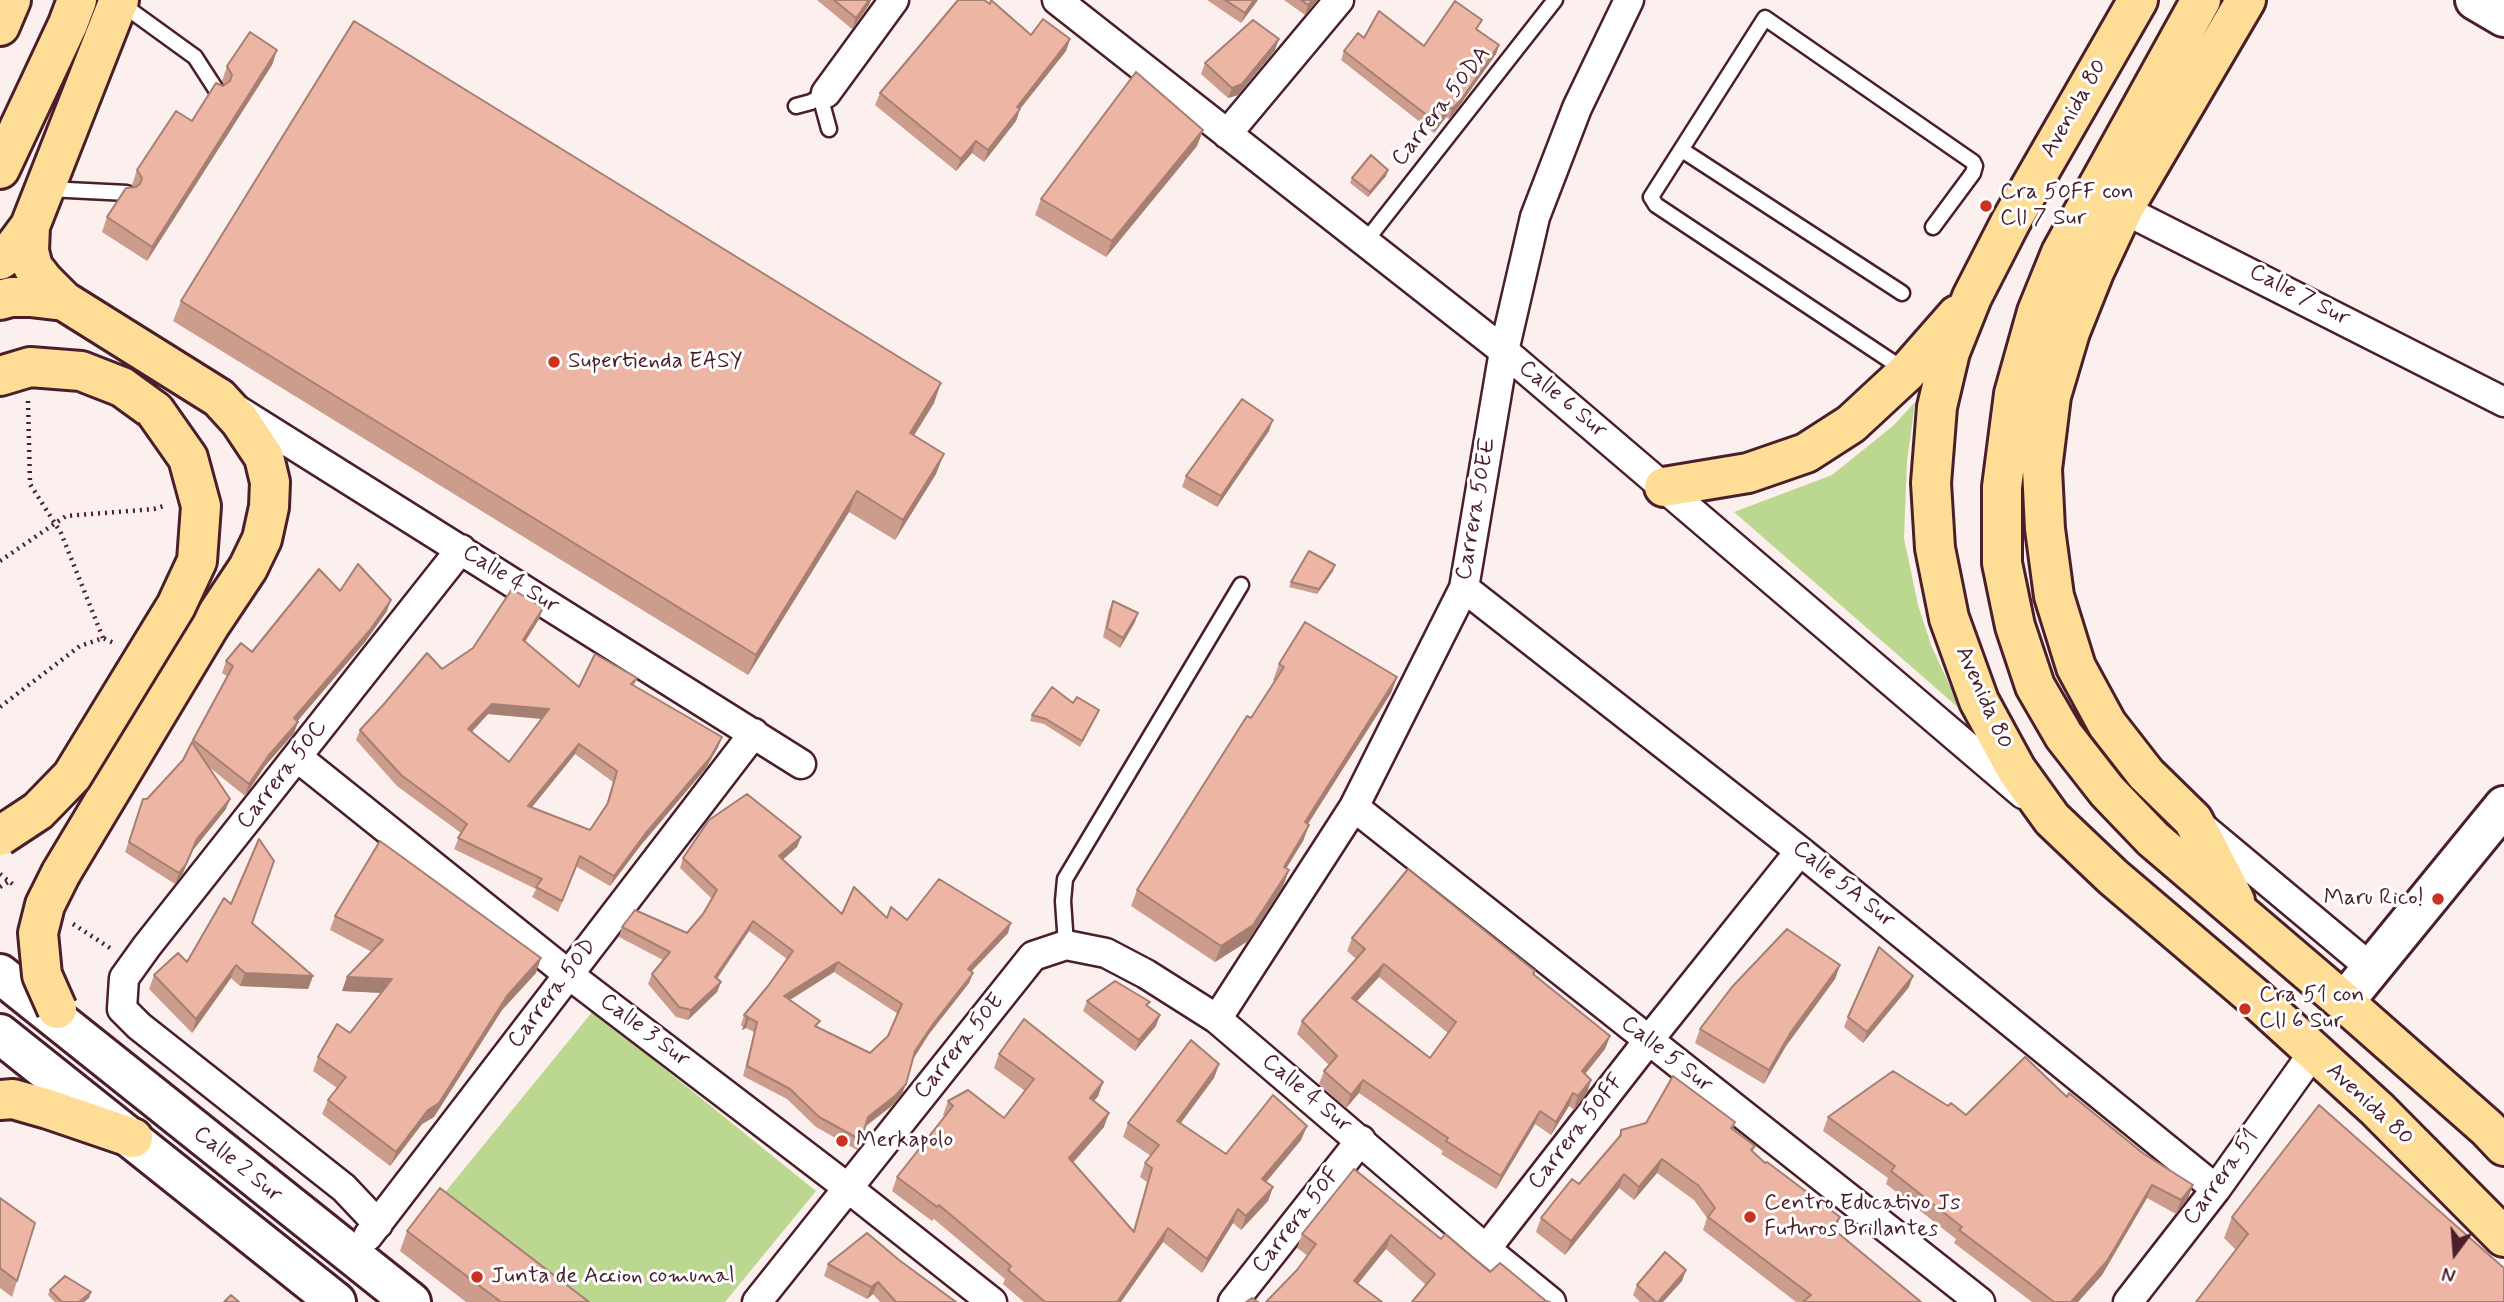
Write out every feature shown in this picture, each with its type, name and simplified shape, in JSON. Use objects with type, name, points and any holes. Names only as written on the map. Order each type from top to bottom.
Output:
[{"type":"main road","points":[[0,26],[11,0]]},
{"type":"main road","points":[[0,169],[68,24],[76,0]]},
{"type":"main road","name":"Avenida 80","points":[[2138,0],[2011,220],[1972,297],[1950,352],[1937,407],[1931,483],[1935,548],[1948,618],[1979,701],[2016,769],[2052,819],[2113,877],[2254,997],[2376,1109],[2504,1237]]},
{"type":"main road","points":[[2202,0],[2108,201],[2094,272],[2070,332],[2051,396],[2042,468],[2045,529],[2054,596],[2076,667],[2107,724],[2146,774],[2193,820],[2244,919]]},
{"type":"main road","points":[[2246,0],[2108,201],[2061,253],[2037,312],[2014,394],[2002,487],[2002,563],[2015,626],[2035,686],[2064,736],[2107,791],[2153,839],[2344,1002],[2504,1146]]},
{"type":"main road","points":[[2475,0],[2504,17]]},
{"type":"main road","points":[[0,260],[10,253],[30,226],[118,1]]},
{"type":"main road","points":[[30,226],[29,251],[33,267],[64,301],[219,398],[240,421],[264,457],[270,482],[270,507],[262,539],[248,568],[61,873],[45,905],[38,933],[42,975],[58,1017]]},
{"type":"main road","points":[[0,300],[30,297],[64,301]]},
{"type":"main road","points":[[1664,487],[1748,473],[1806,453],[1851,424],[1907,372],[1972,297]]},
{"type":"main road","points":[[0,836],[38,811],[72,776],[176,607],[197,561],[201,506],[188,458],[155,411],[122,387],[81,371],[30,367],[15,385]]},
{"type":"main road","points":[[2344,1002],[2504,806]]},
{"type":"main road","points":[[0,974],[58,1017]]},
{"type":"main road","name":"Calle 2 Sur","points":[[58,1017],[411,1302]]},
{"type":"main road","name":"Calle 2 Sur","points":[[0,1034],[132,1138],[302,1290],[336,1302]]},
{"type":"main road","points":[[6,1100],[132,1138]]},
{"type":"street","points":[[826,93],[894,0]]},
{"type":"street","name":"Calle 6 Sur","points":[[1057,0],[1504,351],[2052,819]]},
{"type":"street","points":[[1227,134],[1339,0]]},
{"type":"street","name":"Carrera 50EE","points":[[1217,1018],[1354,807],[1464,588],[1504,351],[1535,217],[1577,108],[1629,0]]},
{"type":"street","name":"Calle 7 Sur","points":[[2108,201],[2504,402]]},
{"type":"street","name":"Calle 4 Sur","points":[[219,398],[801,764]]},
{"type":"street","name":"Carrera 50C","points":[[122,1009],[124,978],[129,971],[461,549]]},
{"type":"street","name":"Calle 5A Sur","points":[[1464,588],[1800,850],[2216,1189]]},
{"type":"street","name":"Carrera 50D","points":[[351,1255],[754,733]]},
{"type":"street","name":"Calle 3 Sur","points":[[297,757],[568,974],[992,1302]]},
{"type":"street","name":"Calle 5 Sur","points":[[1354,807],[1980,1302]]},
{"type":"street","points":[[2193,820],[2371,968]]},
{"type":"street","name":"Carrera 50FF","points":[[1486,1249],[1800,850]]},
{"type":"street","name":"Calle 4 Sur","points":[[1033,956],[1066,945],[1106,953],[1217,1018],[1551,1302]]},
{"type":"street","name":"Carrera 50E","points":[[757,1302],[1033,956]]},
{"type":"street","name":"Calle 2 Sur","points":[[122,1009],[139,1026],[344,1188],[377,1224]]},
{"type":"street","name":"Carrera 51","points":[[2128,1302],[2216,1189],[2313,1053]]},
{"type":"street","name":"Carrera 50F","points":[[1233,1302],[1361,1140]]},
{"type":"lane","name":"Carrera 50DA","points":[[1365,242],[1555,0]]},
{"type":"lane","points":[[118,1],[195,57],[217,92]]},
{"type":"lane","points":[[1907,372],[1656,205],[1651,197],[1766,18],[1973,162],[1976,166],[1973,173],[1933,227]]},
{"type":"lane","points":[[796,106],[811,102],[826,93]]},
{"type":"lane","points":[[826,93],[823,107],[829,129]]},
{"type":"lane","points":[[1682,150],[1902,293]]},
{"type":"lane","points":[[44,189],[127,193]]},
{"type":"lane","points":[[1066,945],[1063,901],[1065,879],[1241,585]]},
{"type":"path","points":[[15,385],[26,405],[30,484],[56,524],[103,638],[123,648]]},
{"type":"path","points":[[0,561],[66,516],[154,509],[172,503]]},
{"type":"path","points":[[0,707],[80,646],[103,638]]},
{"type":"path","points":[[0,887],[8,882]]},
{"type":"green space","points":[[1915,402],[1907,462],[1904,538],[1918,605],[1931,645],[1961,710],[1734,512],[1832,475],[1894,425]]},
{"type":"green space","points":[[593,1011],[816,1191],[725,1302],[575,1302],[442,1196]]},
{"type":"building","points":[[834,0],[869,0],[856,18]]},
{"type":"building","points":[[958,0],[984,0],[990,4],[991,0],[1031,35],[1043,19],[1070,39],[1017,107],[1020,109],[988,150],[976,141],[961,159],[880,93]]},
{"type":"building","points":[[1225,0],[1254,0],[1245,13]]},
{"type":"building","points":[[1455,1],[1482,20],[1476,29],[1499,45],[1461,100],[1452,109],[1450,107],[1437,123],[1344,51],[1358,33],[1364,38],[1379,11],[1424,46]]},
{"type":"building","points":[[1253,20],[1279,39],[1242,84],[1232,88],[1205,63]]},
{"type":"building","name":"Supertienda EASY","points":[[354,21],[941,383],[910,433],[944,454],[903,520],[857,491],[756,655],[181,301]]},
{"type":"building","points":[[250,32],[277,50],[152,247],[107,217],[126,188],[140,184],[142,178],[137,170],[176,111],[192,121],[216,83],[223,86],[230,81],[232,75],[227,66]]},
{"type":"building","points":[[1136,72],[1203,130],[1112,241],[1041,199]]},
{"type":"building","points":[[1371,155],[1388,170],[1370,192],[1352,178]]},
{"type":"building","points":[[1242,399],[1273,420],[1221,496],[1186,476]]},
{"type":"building","points":[[1309,551],[1335,565],[1319,589],[1291,582]]},
{"type":"building","points":[[358,564],[391,600],[370,630],[294,718],[298,722],[269,755],[249,784],[193,740],[233,666],[226,661],[241,643],[252,652],[319,569],[340,591]]},
{"type":"building","points":[[512,589],[543,608],[523,640],[579,687],[595,654],[637,678],[631,684],[722,737],[710,758],[645,834],[614,876],[580,856],[562,901],[536,887],[542,879],[458,838],[467,824],[401,775],[360,730],[427,653],[442,669],[473,648]],"holes":[[[492,704],[549,709],[509,762],[468,729]],[[579,744],[617,771],[608,803],[590,830],[528,806]]]},
{"type":"building","points":[[1113,601],[1138,613],[1123,638],[1107,628]]},
{"type":"building","points":[[1305,622],[1397,677],[1305,822],[1309,825],[1284,867],[1289,870],[1253,925],[1221,946],[1137,890],[1247,716],[1251,718],[1284,667],[1279,664]]},
{"type":"building","points":[[1052,687],[1073,703],[1077,697],[1099,710],[1082,741],[1046,719],[1032,715]]},
{"type":"building","points":[[192,742],[230,799],[197,839],[179,873],[129,842],[143,799],[147,799],[183,760]]},
{"type":"building","points":[[747,794],[801,837],[779,856],[842,914],[854,887],[887,918],[891,907],[907,920],[939,879],[1011,923],[968,969],[973,973],[915,1051],[906,1084],[868,1117],[861,1140],[819,1117],[790,1089],[747,1066],[757,1022],[749,1018],[746,1020],[748,1017],[744,1015],[793,951],[753,921],[715,977],[721,982],[691,1010],[679,1007],[652,974],[670,952],[622,927],[635,910],[687,933],[703,914],[717,890],[683,858],[709,820]],"holes":[[[838,962],[902,1004],[888,1036],[870,1053],[815,1026],[820,1021],[784,996]]]},
{"type":"building","points":[[259,839],[274,861],[252,923],[313,976],[245,973],[236,965],[196,1019],[154,975],[178,953],[187,962],[224,898],[231,904]]},
{"type":"building","points":[[380,841],[541,958],[507,996],[439,1103],[428,1110],[396,1152],[328,1100],[346,1077],[318,1057],[337,1024],[350,1033],[392,979],[347,977],[383,940],[335,916]]},
{"type":"building","points":[[1408,869],[1535,971],[1533,974],[1610,1036],[1582,1071],[1591,1080],[1578,1096],[1573,1093],[1556,1122],[1540,1111],[1501,1176],[1446,1141],[1448,1138],[1363,1080],[1351,1095],[1324,1071],[1337,1056],[1302,1021],[1365,949],[1352,938]],"holes":[[[1384,964],[1456,1022],[1430,1058],[1352,998]]]},
{"type":"building","points":[[1787,929],[1840,965],[1791,1032],[1769,1070],[1700,1029],[1732,987]]},
{"type":"building","points":[[1879,947],[1913,976],[1867,1032],[1848,1017]]},
{"type":"building","points":[[1115,981],[1150,1002],[1146,1005],[1160,1015],[1139,1040],[1087,1001]]},
{"type":"building","points":[[1024,1019],[1103,1082],[1090,1098],[1109,1113],[1069,1158],[1134,1232],[1152,1168],[1145,1163],[1159,1145],[1128,1123],[1191,1040],[1219,1064],[1177,1121],[1226,1154],[1273,1095],[1307,1126],[1262,1179],[1273,1187],[1246,1216],[1238,1209],[1207,1259],[1168,1228],[1117,1302],[1045,1302],[1008,1270],[1011,1266],[939,1205],[937,1207],[897,1177],[953,1106],[948,1101],[968,1090],[1004,1118],[1034,1079],[999,1054]]},
{"type":"building","points":[[2025,1057],[2067,1097],[2069,1093],[2144,1154],[2193,1185],[2181,1200],[2152,1185],[2107,1261],[2071,1302],[2054,1302],[1959,1230],[1962,1227],[1891,1171],[1895,1166],[1828,1117],[1893,1071],[1948,1106],[1951,1103],[1966,1115]]},
{"type":"building","points":[[1673,1076],[1735,1122],[1731,1128],[1755,1146],[1751,1150],[1765,1163],[1840,1217],[1832,1228],[1921,1302],[1803,1302],[1811,1295],[1708,1217],[1715,1208],[1699,1186],[1662,1159],[1639,1187],[1624,1174],[1571,1241],[1541,1218],[1572,1179],[1579,1184],[1621,1135],[1621,1130],[1646,1123]]},
{"type":"building","points":[[2319,1105],[2504,1268],[2504,1302],[2196,1302],[2248,1234],[2232,1217]]},
{"type":"building","points":[[1354,1169],[1441,1239],[1445,1234],[1490,1272],[1500,1263],[1550,1302],[1412,1302],[1435,1274],[1391,1235],[1354,1281],[1382,1302],[1266,1302],[1297,1270],[1316,1244],[1302,1234]]},
{"type":"building","points":[[440,1188],[589,1302],[501,1302],[407,1231]]},
{"type":"building","points":[[0,1198],[35,1223],[17,1281],[0,1268]]},
{"type":"building","points":[[867,1233],[956,1302],[896,1302],[878,1282],[871,1287],[828,1264]]},
{"type":"building","points":[[1665,1252],[1686,1270],[1656,1302],[1637,1285]]},
{"type":"building","points":[[65,1276],[91,1292],[79,1302],[62,1302],[50,1290]]},
{"type":"building","points":[[231,1295],[239,1302],[224,1302]]},
{"type":"place","name":"Cra 50FF con Cll 7 Sur","points":[[1986,206]]},
{"type":"place","name":"Supertienda EASY","points":[[554,362]]},
{"type":"place","name":"Maru Rico!","points":[[2438,899]]},
{"type":"place","name":"Cra 51 con Cll 6 Sur","points":[[2245,1009]]},
{"type":"place","name":"Merkapolo","points":[[842,1141]]},
{"type":"place","name":"Centro Educativo Js Futuros Brillantes","points":[[1750,1217]]},
{"type":"place","name":"Junta de Accion comunal","points":[[477,1277]]}]
